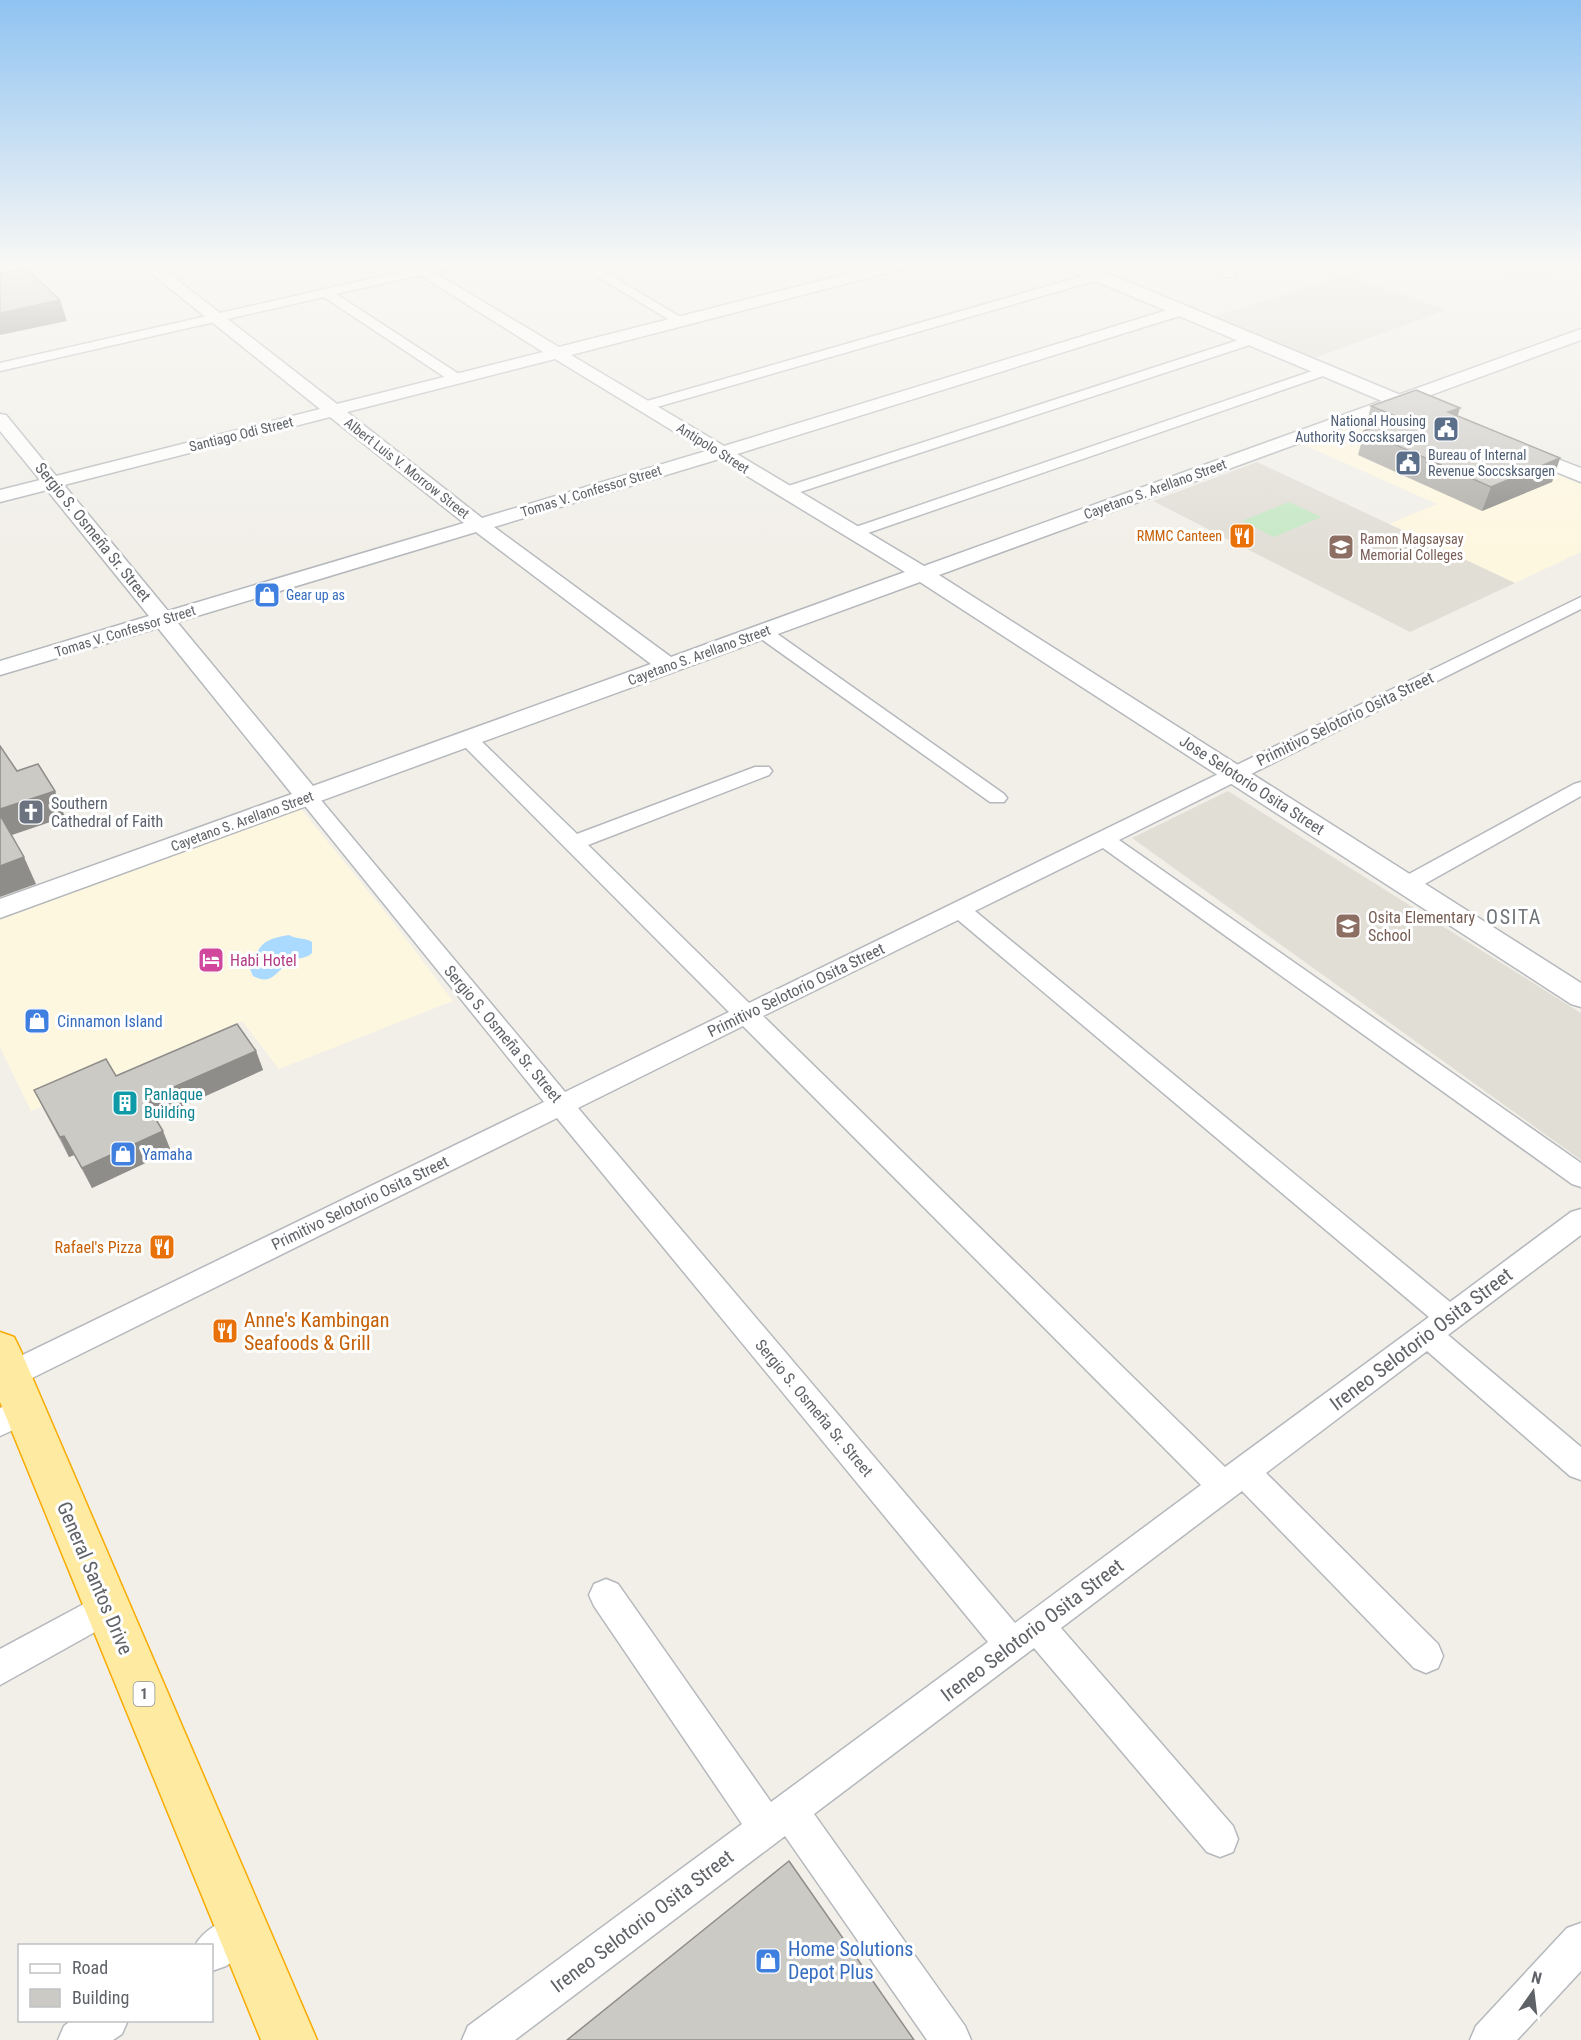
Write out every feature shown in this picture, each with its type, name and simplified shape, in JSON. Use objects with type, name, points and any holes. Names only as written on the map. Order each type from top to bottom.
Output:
[{"type":"highway","name":"General Santos Drive","points":[[8,1389],[108,1607],[227,1942],[289,2040]]},
{"type":"main road","points":[[1299,360],[1453,424]]},
{"type":"main road","points":[[1496,441],[1581,476]]},
{"type":"street","points":[[0,367],[30,360]]},
{"type":"street","name":"Albert Luis V. Morrow Street","points":[[269,360],[479,525],[668,666]]},
{"type":"street","points":[[428,360],[457,379]]},
{"type":"street","name":"Santiago Odi Street","points":[[0,496],[532,360]]},
{"type":"street","name":"Antipolo Street","points":[[567,360],[922,574]]},
{"type":"street","points":[[645,406],[804,360]]},
{"type":"street","name":"Tomas V. Confessor Street","points":[[0,668],[720,453],[1019,360]]},
{"type":"street","points":[[785,492],[1189,360]]},
{"type":"street","name":"Cayetano S. Arellano Street","points":[[0,909],[1509,360]]},
{"type":"street","points":[[854,533],[1324,371]]},
{"type":"street","name":"Sergio S. Osmeña Sr. Street","points":[[0,419],[562,1105],[1024,1636],[1220,1839]]},
{"type":"street","name":"Jose Selotorio Osita Street","points":[[922,574],[1581,997]]},
{"type":"street","name":"Primitivo Selotorio Osita Street","points":[[8,1389],[562,1105],[1581,602]]},
{"type":"street","points":[[763,632],[997,798]]},
{"type":"street","points":[[468,739],[746,1015],[1234,1480],[1426,1656]]},
{"type":"street","points":[[573,843],[762,771]]},
{"type":"street","points":[[1406,885],[1581,788]]},
{"type":"street","points":[[1104,839],[1581,1177]]},
{"type":"street","points":[[960,910],[1439,1327],[1581,1466]]},
{"type":"street","name":"Ireneo Selotorio Osita Street","points":[[482,2040],[1581,1220]]},
{"type":"street","points":[[606,1595],[778,1820],[951,2040]]},
{"type":"street","points":[[0,1668],[108,1607]]},
{"type":"street","points":[[1490,2040],[1581,1942]]},
{"type":"street","points":[[78,2040],[105,2022]]},
{"type":"shaded area","points":[[1400,407],[1581,481],[1581,552],[1515,583],[1389,524],[1437,504],[1302,444]]},
{"type":"shaded area","name":"Ramon Magsaysay Memorial Colleges","points":[[1257,462],[1515,583],[1410,632],[1153,501]]},
{"type":"shaded area","name":"Osita Elementary School","points":[[1228,791],[1581,1013],[1581,1160],[1132,838]]},
{"type":"shaded area","name":"Habi Hotel","points":[[300,808],[390,918],[453,1001],[279,1069],[242,1021],[31,1111],[0,1047],[0,919]]},
{"type":"green space","points":[[1289,502],[1321,517],[1274,537],[1242,521]]},
{"type":"water","points":[[289,935],[312,942],[312,953],[290,962],[270,978],[260,979],[253,976],[250,969],[262,945],[272,939]]},
{"type":"building","points":[[1416,390],[1460,408],[1448,412],[1560,458],[1491,487],[1364,431],[1398,417],[1371,406]]},
{"type":"building","points":[[0,746],[17,771],[38,764],[55,791],[0,809]]},
{"type":"building","points":[[0,815],[24,857],[0,866]]},
{"type":"building","points":[[237,1024],[256,1051],[144,1100],[163,1131],[82,1168],[64,1136],[60,1137],[34,1090],[106,1059],[116,1076]]},
{"type":"building","name":"Home Solutions Depot Plus","points":[[789,1861],[914,2040],[567,2040]]},
{"type":"place","name":"National Housing Authority Soccsksargen","points":[[1446,429]]},
{"type":"place","name":"Bureau of Internal Revenue Soccsksargen","points":[[1408,463]]},
{"type":"place","name":"RMMC Canteen","points":[[1242,536]]},
{"type":"place","name":"Ramon Magsaysay Memorial Colleges","points":[[1341,547]]},
{"type":"place","name":"Gear up as","points":[[267,595]]},
{"type":"place","name":"Southern Cathedral of Faith","points":[[31,812]]},
{"type":"place","name":"Osita Elementary School","points":[[1348,926]]},
{"type":"place","name":"Habi Hotel","points":[[211,960]]},
{"type":"place","name":"Cinnamon Island","points":[[37,1021]]},
{"type":"place","name":"Panlaque Building","points":[[125,1103]]},
{"type":"place","name":"Yamaha","points":[[123,1154]]},
{"type":"place","name":"Rafael's Pizza","points":[[162,1247]]},
{"type":"place","name":"Anne's Kambingan Seafoods & Grill","points":[[225,1331]]},
{"type":"place","name":"Home Solutions Depot Plus","points":[[768,1961]]},
{"type":"district","name":"OSITA","points":[[1514,917]]}]
